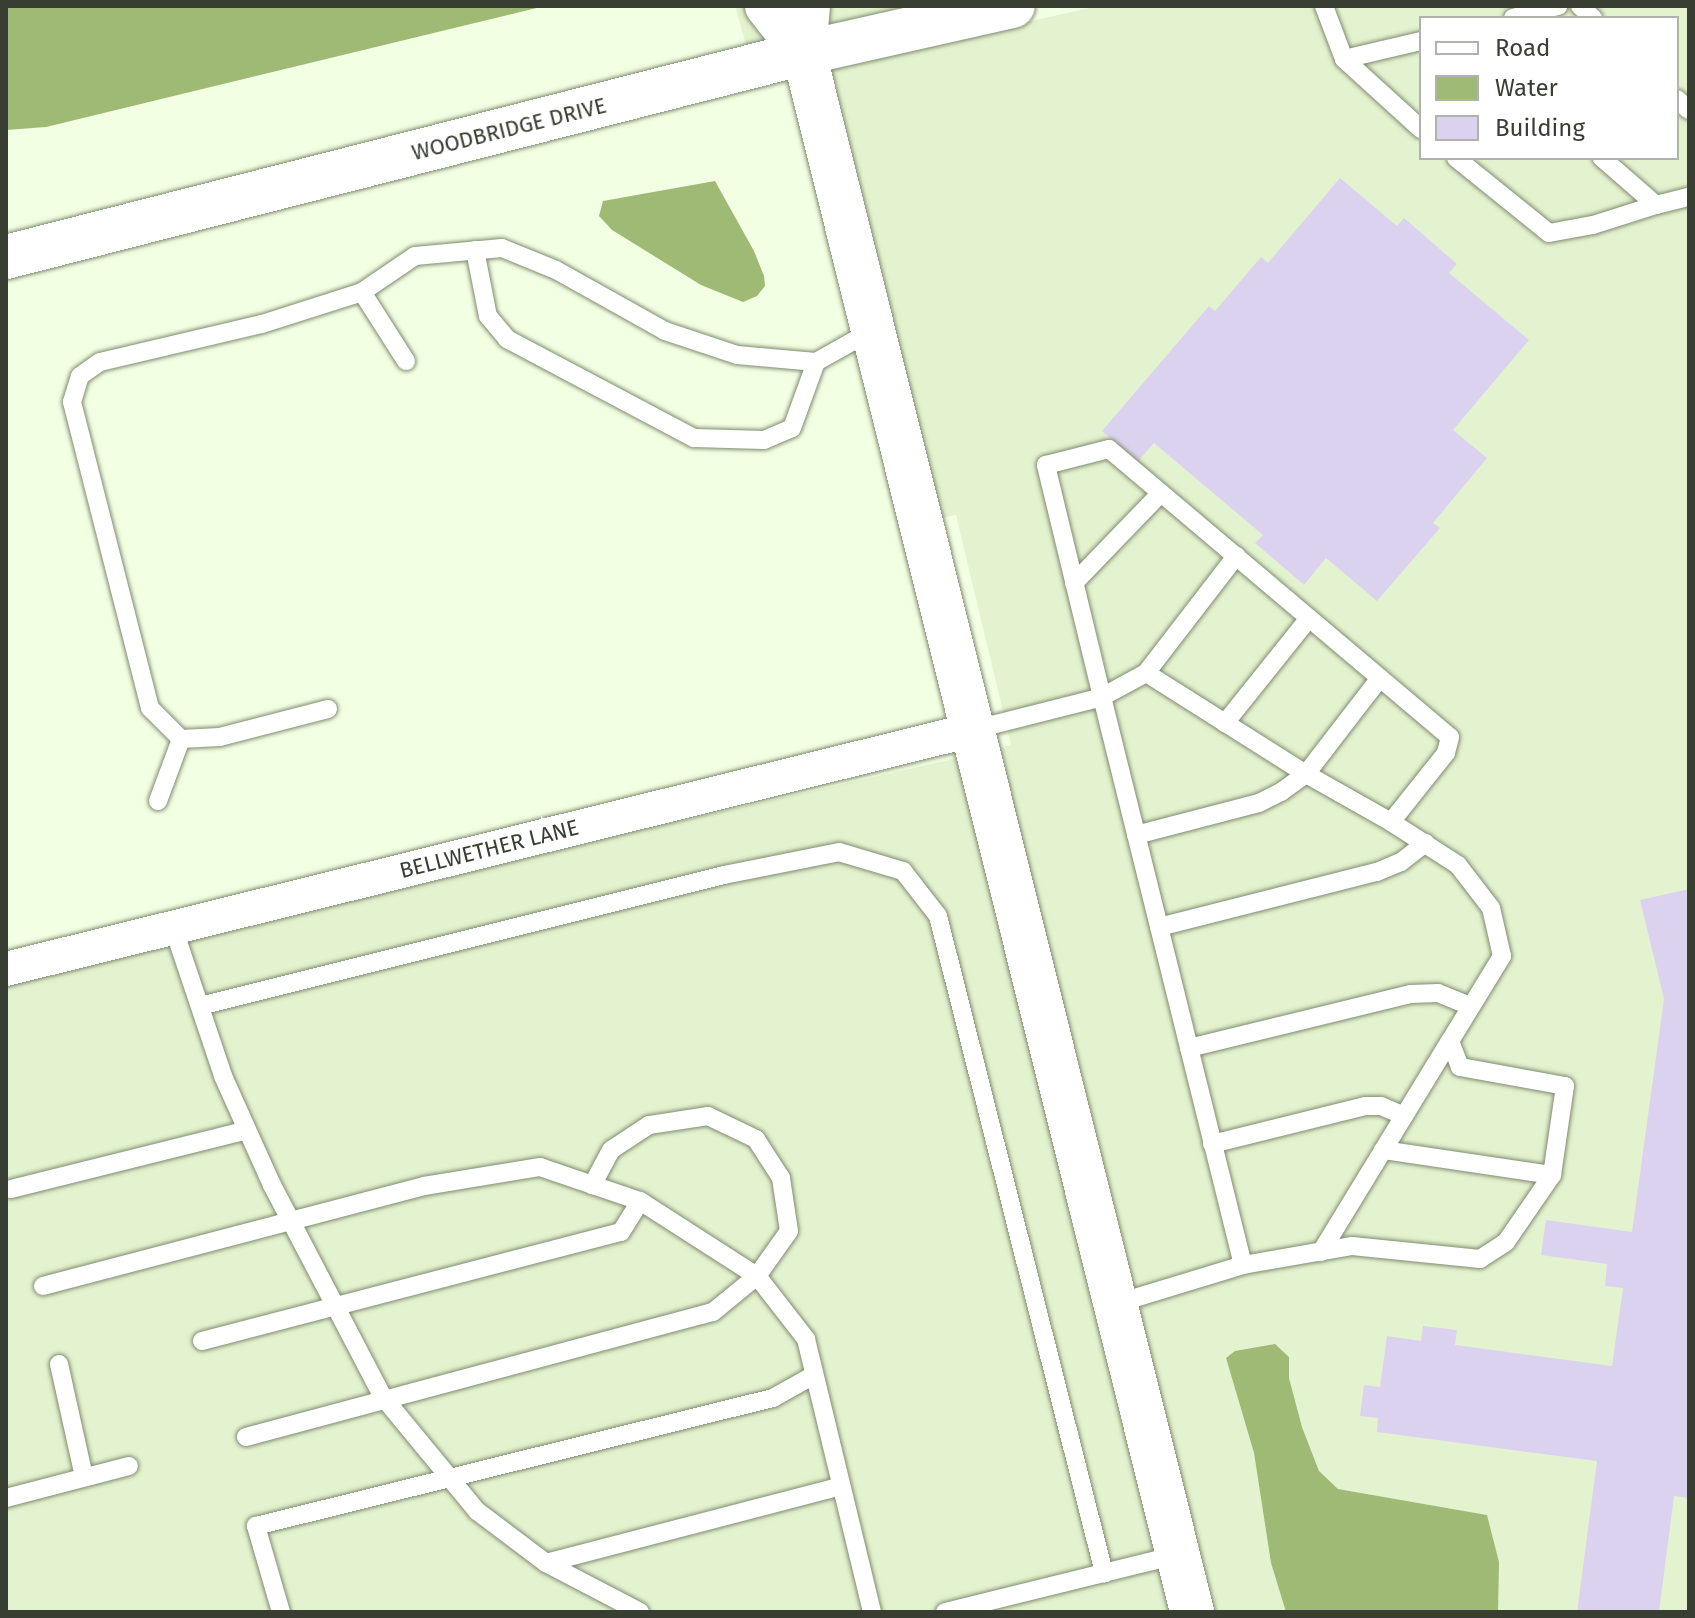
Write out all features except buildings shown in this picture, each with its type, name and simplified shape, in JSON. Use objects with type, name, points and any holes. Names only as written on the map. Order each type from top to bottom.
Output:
[{"type":"street","points":[[767,6],[804,53]]},
{"type":"street","points":[[808,6],[804,53],[1192,1612]]},
{"type":"street","name":"WOODBRIDGE DRIVE","points":[[6,257],[804,53],[1013,6]]},
{"type":"street","name":"BELLWETHER LANE","points":[[6,969],[972,730]]},
{"type":"lane","points":[[1324,6],[1344,59],[1419,127]]},
{"type":"lane","points":[[1520,16],[1558,6]]},
{"type":"lane","points":[[1344,59],[1419,41]]},
{"type":"lane","points":[[1458,160],[1549,233],[1593,225],[1689,197]]},
{"type":"lane","points":[[1604,160],[1656,205]]},
{"type":"lane","points":[[328,709],[220,737],[181,739],[150,708],[72,402],[80,376],[100,362],[262,324],[362,292],[415,256],[502,248],[556,270],[665,331],[737,355],[816,362],[873,330]]},
{"type":"lane","points":[[475,250],[488,316],[507,339],[694,438],[764,440],[792,428],[816,362]]},
{"type":"lane","points":[[362,292],[406,361]]},
{"type":"lane","points":[[1243,1265],[1046,465],[1109,449],[1450,737],[1446,753],[1391,822]]},
{"type":"lane","points":[[1074,583],[1161,493]]},
{"type":"lane","points":[[972,730],[1102,697],[1146,673],[1236,556]]},
{"type":"lane","points":[[1225,723],[1309,618]]},
{"type":"lane","points":[[1146,673],[1458,865],[1491,908],[1502,956],[1321,1252]]},
{"type":"lane","points":[[1136,835],[1259,803],[1306,774],[1380,678]]},
{"type":"lane","points":[[158,801],[181,739]]},
{"type":"lane","points":[[1159,927],[1377,872],[1401,862],[1425,843]]},
{"type":"lane","points":[[200,1006],[724,875],[839,852],[903,871],[938,916],[1104,1573]]},
{"type":"lane","points":[[173,927],[223,1076],[247,1130],[291,1222],[383,1397],[477,1511],[546,1563],[640,1612]]},
{"type":"lane","points":[[1189,1048],[1411,994],[1438,993],[1471,1006]]},
{"type":"lane","points":[[1115,1304],[1243,1265],[1352,1246],[1480,1259],[1506,1242],[1552,1175],[1565,1086],[1460,1067],[1450,1041]]},
{"type":"lane","points":[[1212,1144],[1365,1106],[1381,1106],[1404,1116]]},
{"type":"lane","points":[[246,1437],[383,1397],[713,1312],[757,1276],[789,1231],[781,1178],[756,1139],[708,1116],[649,1125],[611,1150],[592,1185]]},
{"type":"lane","points":[[11,1189],[247,1130]]},
{"type":"lane","points":[[1383,1150],[1552,1175]]},
{"type":"lane","points":[[43,1286],[424,1186],[540,1167],[640,1201],[757,1276],[806,1339],[872,1612]]},
{"type":"lane","points":[[202,1341],[621,1232],[640,1201]]},
{"type":"lane","points":[[59,1364],[84,1477]]},
{"type":"lane","points":[[281,1612],[256,1526],[773,1398],[814,1375]]},
{"type":"lane","points":[[6,1498],[129,1466]]},
{"type":"lane","points":[[546,1563],[841,1486]]},
{"type":"lane","points":[[945,1612],[970,1609],[1177,1555]]},
{"type":"shaded area","points":[[735,6],[750,6],[773,41],[747,48]]},
{"type":"shaded area","points":[[824,6],[926,6],[823,29]]},
{"type":"shaded area","points":[[1098,6],[1689,6],[1689,1612],[1498,1612],[1487,1515],[1338,1489],[1319,1471],[1302,1427],[1289,1378],[1289,1357],[1226,1358],[1254,1453],[1271,1563],[1286,1612],[1209,1612],[994,750],[1011,745],[956,515],[937,519],[825,68]]},
{"type":"shaded area","points":[[962,757],[1174,1612],[6,1612],[6,974]]},
{"type":"water","points":[[6,6],[545,6],[46,127],[6,130]]},
{"type":"water","points":[[715,181],[754,251],[764,276],[765,286],[757,296],[743,302],[701,285],[612,230],[599,216],[603,201]]},
{"type":"water","points":[[1275,1344],[1289,1357],[1289,1378],[1302,1427],[1319,1471],[1338,1489],[1487,1515],[1499,1562],[1498,1612],[1286,1612],[1271,1563],[1254,1453],[1226,1358],[1235,1351]]}]
